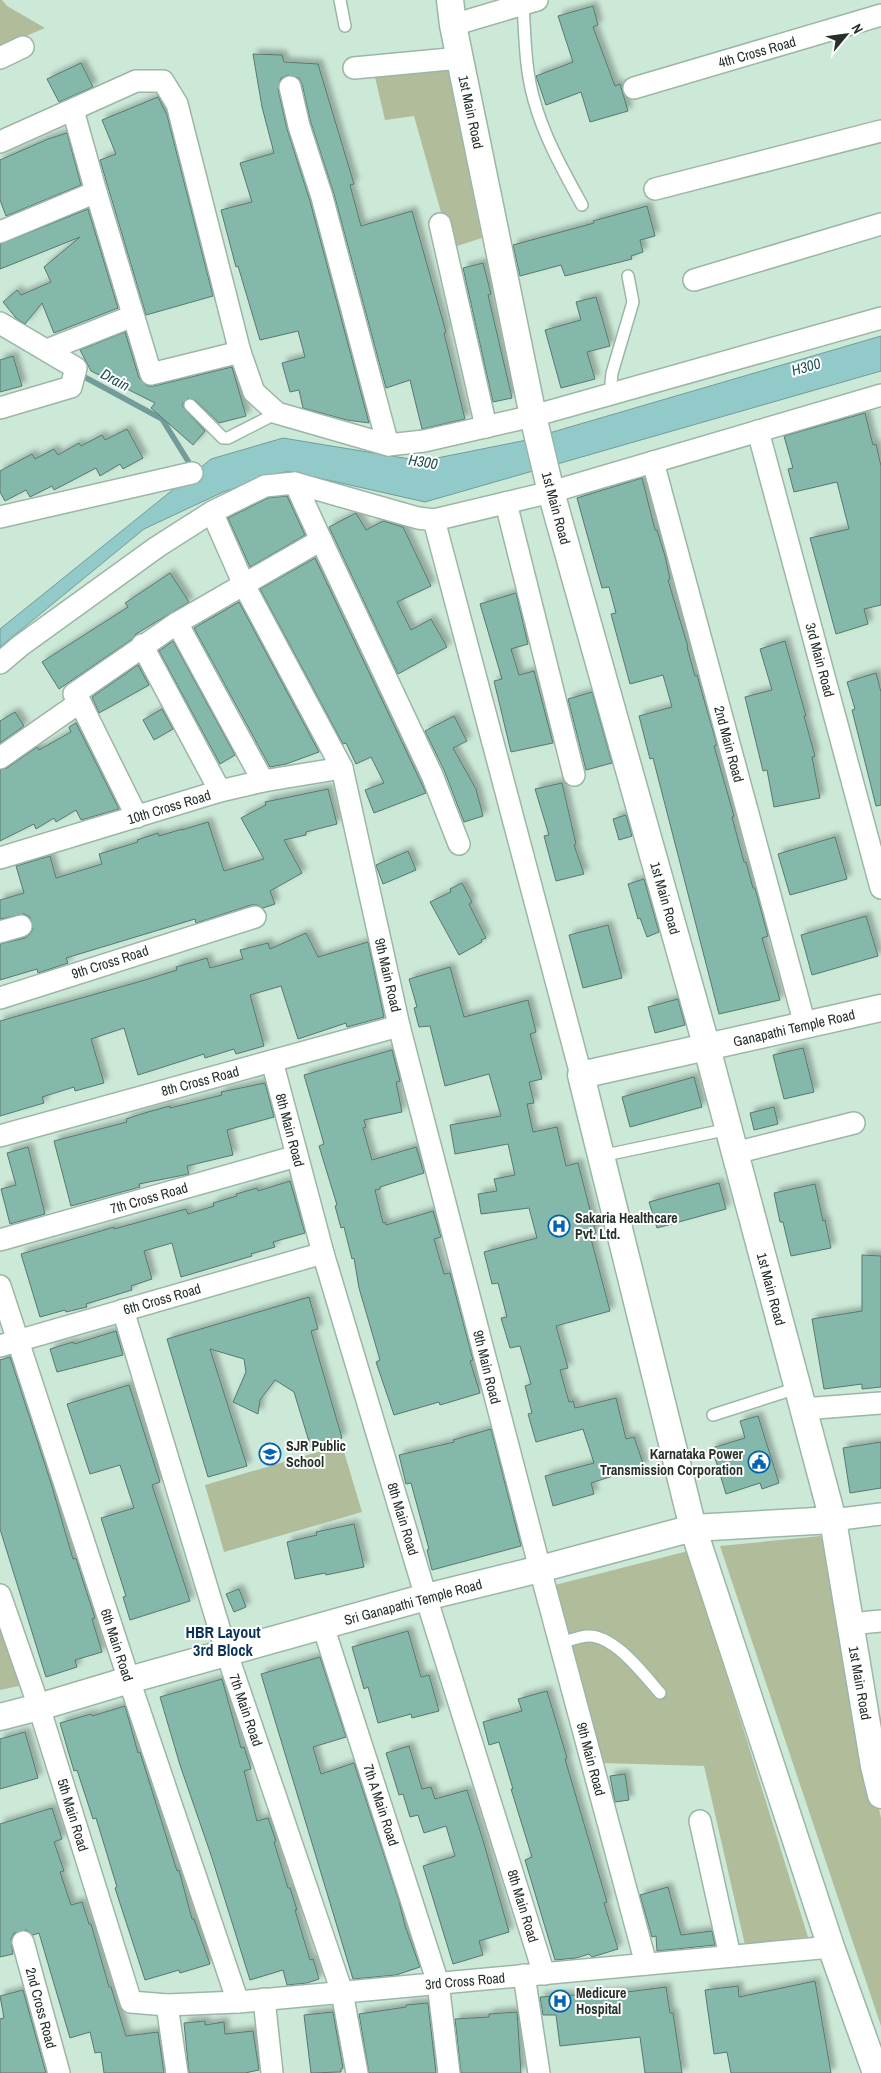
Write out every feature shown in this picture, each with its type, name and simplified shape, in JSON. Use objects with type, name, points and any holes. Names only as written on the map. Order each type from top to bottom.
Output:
[{"type":"street","name":"1st Main Road","points":[[450,0],[453,26],[533,416],[551,492],[707,1048],[833,1520],[850,1624],[878,1766],[881,1796]]},
{"type":"street","points":[[453,26],[530,2]]},
{"type":"street","name":"4th Cross Road","points":[[634,88],[881,16]]},
{"type":"street","points":[[0,58],[24,47]]},
{"type":"street","points":[[354,68],[460,58]]},
{"type":"street","points":[[0,142],[136,81],[163,81],[178,104],[240,352],[254,392],[277,413],[388,445],[424,441],[533,416],[881,318]]},
{"type":"street","points":[[290,87],[298,126],[322,197],[388,445]]},
{"type":"street","points":[[73,110],[151,374],[240,352]]},
{"type":"street","points":[[655,189],[881,131]]},
{"type":"street","points":[[0,232],[96,192]]},
{"type":"street","points":[[440,224],[486,427]]},
{"type":"street","points":[[694,280],[881,224]]},
{"type":"street","points":[[46,350],[134,316]]},
{"type":"street","points":[[0,323],[46,350],[74,377],[0,408]]},
{"type":"street","points":[[0,663],[20,646],[149,552],[212,512],[265,486],[295,483],[418,518],[434,520],[551,492],[881,395]]},
{"type":"street","name":"3rd Main Road","points":[[758,431],[881,888]]},
{"type":"street","name":"2nd Main Road","points":[[653,462],[805,1025]]},
{"type":"street","points":[[0,517],[192,473]]},
{"type":"street","points":[[295,483],[432,775],[459,844]]},
{"type":"street","points":[[506,502],[574,775]]},
{"type":"street","name":"9th Main Road","points":[[212,512],[244,585],[342,768],[399,1026],[540,1569],[646,1964]]},
{"type":"street","points":[[434,520],[581,1075],[694,1528],[831,1947],[876,2073]]},
{"type":"street","points":[[137,817],[80,702],[74,694],[142,645],[177,623],[321,540]]},
{"type":"street","points":[[177,623],[263,781]]},
{"type":"street","points":[[142,645],[220,791]]},
{"type":"street","points":[[0,758],[80,702]]},
{"type":"street","name":"10th Cross Road","points":[[0,858],[220,791],[263,781],[342,768]]},
{"type":"street","name":"9th Cross Road","points":[[0,998],[255,917]]},
{"type":"street","points":[[0,932],[21,926]]},
{"type":"street","name":"Ganapathi Temple Road","points":[[581,1075],[881,1008]]},
{"type":"street","name":"8th Cross Road","points":[[0,1136],[399,1026]]},
{"type":"street","name":"8th Main Road","points":[[272,1061],[323,1253],[426,1597],[534,1974],[539,2073]]},
{"type":"street","points":[[732,1141],[854,1123]]},
{"type":"street","name":"7th Cross Road","points":[[0,1240],[298,1156]]},
{"type":"street","name":"6th Cross Road","points":[[8,1343],[323,1253]]},
{"type":"street","name":"6th Main Road","points":[[0,1286],[8,1343],[129,1680],[238,2002]]},
{"type":"street","name":"7th Main Road","points":[[123,1310],[226,1654],[342,1992],[357,2073]]},
{"type":"street","points":[[800,1398],[881,1403]]},
{"type":"street","points":[[833,1520],[881,1514]]},
{"type":"street","name":"Sri Ganapathi Temple Road","points":[[0,1717],[426,1597],[694,1528],[833,1520]]},
{"type":"street","name":"5th Main Road","points":[[0,1595],[39,1707],[131,2002],[167,2005]]},
{"type":"street","points":[[850,1624],[881,1621]]},
{"type":"street","name":"7th A Main Road","points":[[323,1626],[438,1983]]},
{"type":"street","points":[[700,1821],[730,1956]]},
{"type":"street","name":"2nd Cross Road","points":[[23,1942],[58,2073]]},
{"type":"street","name":"3rd Cross Road","points":[[167,2005],[264,2000],[831,1947]]},
{"type":"street","points":[[438,1983],[449,2073]]},
{"type":"street","points":[[264,2000],[272,2073]]},
{"type":"street","points":[[167,2005],[177,2073]]},
{"type":"lane","points":[[340,0],[345,26]]},
{"type":"lane","points":[[530,2],[529,75],[534,100],[561,167],[582,205]]},
{"type":"lane","points":[[610,394],[612,373],[633,302],[628,276]]},
{"type":"lane","points":[[190,405],[223,438],[228,438],[277,413]]},
{"type":"lane","points":[[601,1156],[732,1141]]},
{"type":"lane","points":[[713,1415],[800,1398]]},
{"type":"lane","points":[[560,1643],[586,1636],[597,1637],[627,1656],[660,1694]]},
{"type":"green space","points":[[0,0],[7,6],[45,28],[0,47]]},
{"type":"green space","points":[[447,65],[482,238],[451,248],[414,116],[385,120],[374,73]]},
{"type":"green space","points":[[342,1445],[362,1512],[224,1552],[205,1485]]},
{"type":"green space","points":[[821,1536],[881,1818],[881,2026],[720,1546]]},
{"type":"green space","points":[[688,1551],[808,1937],[745,1945],[704,1766],[601,1763],[555,1585]]},
{"type":"green space","points":[[0,1619],[24,1685],[0,1690]]},
{"type":"water","name":"H300","points":[[881,336],[881,371],[425,502],[288,471],[223,492],[144,529],[0,647],[0,629],[211,459],[283,438],[422,461],[522,441]]},
{"type":"building","points":[[593,6],[598,25],[593,27],[615,86],[620,84],[628,111],[590,122],[581,92],[546,105],[536,76],[573,62],[558,16]]},
{"type":"building","points":[[253,54],[282,55],[284,62],[318,64],[354,184],[350,185],[361,226],[412,211],[446,332],[444,333],[465,419],[422,429],[410,380],[386,388],[334,194],[311,123],[302,84],[299,78],[288,75],[281,78],[278,89],[287,129],[310,201],[369,423],[347,420],[303,408],[299,390],[290,392],[282,363],[305,357],[298,331],[260,340],[238,266],[236,267],[221,210],[252,202],[240,163],[274,153],[262,107]]},
{"type":"building","points":[[81,63],[93,87],[59,102],[47,79]]},
{"type":"building","points":[[158,97],[167,115],[213,296],[146,315],[100,160],[116,154],[102,120]]},
{"type":"building","points":[[67,133],[81,185],[6,216],[0,200],[0,160],[48,139]]},
{"type":"building","points":[[647,206],[655,236],[640,240],[643,252],[631,256],[632,259],[565,276],[561,265],[520,276],[513,245],[594,223],[593,221]]},
{"type":"building","points":[[88,209],[118,308],[54,333],[42,303],[25,324],[16,318],[3,302],[17,290],[21,295],[51,282],[44,267],[80,237],[0,269],[0,244]]},
{"type":"building","points":[[483,263],[491,294],[488,295],[512,398],[493,402],[463,268]]},
{"type":"building","points":[[596,297],[610,346],[587,352],[595,379],[561,388],[545,330],[581,320],[576,302]]},
{"type":"building","points":[[125,332],[139,378],[147,386],[154,386],[232,367],[246,416],[219,423],[195,400],[188,398],[183,403],[183,407],[205,431],[193,445],[151,408],[155,403],[91,371],[80,350]]},
{"type":"building","points":[[13,356],[22,386],[0,392],[0,360]]},
{"type":"building","points":[[865,413],[873,445],[876,444],[881,466],[881,605],[864,609],[868,624],[836,634],[810,538],[849,529],[837,482],[794,492],[788,469],[793,468],[784,436]]},
{"type":"building","points":[[127,429],[143,458],[123,469],[120,464],[100,476],[96,468],[54,490],[52,486],[30,497],[26,490],[5,501],[0,492],[0,471],[32,454],[35,459],[54,449],[58,455],[79,443],[81,446],[102,435],[105,440]]},
{"type":"building","points":[[642,478],[655,530],[657,530],[665,556],[670,579],[668,580],[717,745],[714,746],[734,816],[732,817],[744,862],[746,862],[753,888],[755,888],[768,936],[762,938],[780,1000],[719,1014],[653,758],[650,759],[639,716],[672,707],[663,675],[630,684],[611,614],[616,613],[609,587],[602,588],[577,498]]},
{"type":"building","points":[[287,496],[305,535],[250,567],[228,518],[268,498]]},
{"type":"building","points":[[356,513],[366,530],[383,521],[403,527],[431,586],[397,602],[411,630],[431,619],[447,647],[398,674],[329,527]]},
{"type":"building","points":[[315,558],[426,793],[374,813],[365,790],[384,783],[371,757],[356,764],[346,743],[343,744],[260,589]]},
{"type":"building","points":[[170,573],[189,602],[136,634],[131,640],[59,689],[42,662],[128,607],[125,603]]},
{"type":"building","points":[[516,593],[528,644],[511,649],[519,675],[534,671],[553,743],[511,752],[494,681],[502,679],[480,604]]},
{"type":"building","points":[[239,602],[319,752],[286,764],[270,767],[194,628]]},
{"type":"building","points":[[173,641],[235,755],[220,764],[159,651]]},
{"type":"building","points":[[785,641],[815,756],[812,757],[820,798],[774,807],[767,770],[763,771],[745,697],[772,690],[760,649]]},
{"type":"building","points":[[138,665],[149,685],[99,713],[92,697]]},
{"type":"building","points":[[876,673],[881,692],[881,805],[876,806],[852,710],[855,709],[847,682]]},
{"type":"building","points":[[592,692],[612,763],[586,770],[568,699]]},
{"type":"building","points":[[162,709],[173,729],[154,740],[143,720]]},
{"type":"building","points":[[15,712],[24,726],[0,743],[0,721]]},
{"type":"building","points":[[454,716],[467,741],[453,748],[476,789],[483,816],[464,822],[444,770],[425,731]]},
{"type":"building","points":[[76,723],[119,809],[81,820],[76,810],[56,822],[54,818],[36,829],[34,824],[0,841],[0,770],[7,768],[37,747],[39,750],[71,732],[69,727]]},
{"type":"building","points":[[562,783],[576,844],[574,845],[584,874],[556,881],[544,836],[549,835],[535,789]]},
{"type":"building","points":[[328,789],[337,824],[306,832],[306,835],[284,840],[302,873],[270,891],[275,904],[263,908],[251,905],[196,923],[195,919],[66,958],[68,963],[38,973],[37,969],[0,980],[0,944],[25,938],[33,929],[30,917],[24,914],[0,919],[0,900],[24,893],[16,866],[50,856],[56,878],[102,864],[99,854],[138,842],[137,840],[158,833],[159,836],[208,822],[224,871],[264,859],[241,818],[266,805],[265,802]]},
{"type":"building","points":[[626,815],[632,836],[619,840],[613,819]]},
{"type":"building","points":[[835,837],[847,879],[790,895],[778,854]]},
{"type":"building","points":[[408,851],[416,870],[383,884],[376,865]]},
{"type":"building","points":[[644,879],[659,932],[647,937],[640,918],[638,919],[628,884]]},
{"type":"building","points":[[462,883],[472,902],[469,904],[486,938],[459,955],[430,902],[451,892],[450,889]]},
{"type":"building","points":[[866,916],[878,956],[812,975],[801,935]]},
{"type":"building","points":[[608,925],[622,978],[583,988],[569,935]]},
{"type":"building","points":[[306,933],[318,957],[368,942],[384,1017],[347,1027],[346,1023],[298,1039],[281,986],[250,995],[264,1046],[236,1054],[234,1049],[205,1058],[204,1054],[138,1075],[124,1028],[91,1039],[104,1083],[75,1091],[74,1087],[42,1097],[44,1103],[0,1116],[0,1021],[145,980],[177,970],[176,967],[207,958],[210,968],[243,959],[240,950],[268,943],[270,949]]},
{"type":"building","points":[[450,967],[464,1017],[528,1000],[536,1032],[530,1034],[542,1079],[529,1082],[534,1103],[527,1104],[533,1132],[557,1127],[566,1166],[578,1163],[596,1233],[590,1235],[610,1311],[556,1326],[568,1368],[560,1370],[569,1402],[573,1401],[575,1408],[616,1398],[626,1439],[634,1437],[644,1466],[591,1483],[594,1494],[553,1506],[545,1476],[594,1463],[583,1429],[536,1442],[528,1414],[532,1413],[525,1386],[531,1384],[520,1346],[510,1348],[501,1318],[507,1317],[498,1283],[492,1284],[484,1252],[537,1238],[529,1208],[481,1214],[478,1194],[497,1191],[494,1179],[515,1175],[508,1144],[455,1154],[450,1125],[501,1116],[489,1074],[445,1086],[430,1026],[419,1027],[414,1008],[417,1007],[409,979]]},
{"type":"building","points":[[678,999],[685,1025],[655,1033],[648,1007]]},
{"type":"building","points":[[803,1048],[814,1092],[784,1099],[773,1055]]},
{"type":"building","points":[[392,1050],[400,1081],[396,1082],[402,1112],[364,1120],[366,1127],[363,1128],[372,1160],[416,1147],[424,1173],[375,1190],[383,1223],[385,1222],[386,1225],[433,1211],[441,1237],[434,1239],[444,1274],[450,1273],[473,1360],[470,1361],[480,1393],[440,1405],[439,1402],[394,1415],[376,1362],[380,1360],[359,1288],[354,1258],[352,1259],[344,1227],[341,1228],[335,1206],[337,1205],[319,1146],[324,1144],[304,1075]]},
{"type":"building","points":[[694,1077],[702,1107],[630,1127],[622,1097]]},
{"type":"building","points":[[265,1083],[274,1117],[227,1130],[233,1155],[187,1166],[189,1174],[139,1184],[140,1187],[71,1206],[54,1141],[127,1122],[126,1119],[148,1112],[222,1095],[221,1092]]},
{"type":"building","points":[[774,1107],[778,1124],[754,1130],[750,1113]]},
{"type":"building","points":[[28,1147],[45,1214],[10,1224],[1,1189],[16,1185],[7,1153]]},
{"type":"building","points":[[290,1181],[305,1233],[273,1242],[275,1247],[251,1254],[252,1256],[181,1277],[172,1243],[144,1251],[152,1279],[131,1286],[132,1290],[86,1304],[87,1307],[66,1312],[65,1310],[40,1317],[21,1254],[114,1227],[114,1229],[186,1209],[188,1214],[214,1206],[213,1203],[237,1196],[236,1194],[257,1188],[258,1191]]},
{"type":"building","points":[[719,1183],[726,1209],[657,1228],[649,1202]]},
{"type":"building","points":[[815,1184],[831,1248],[791,1256],[783,1222],[780,1222],[774,1193]]},
{"type":"building","points":[[862,1255],[881,1256],[881,1387],[862,1389],[862,1384],[824,1389],[812,1319],[862,1311]]},
{"type":"building","points":[[309,1297],[318,1329],[311,1331],[342,1438],[311,1448],[294,1392],[275,1380],[260,1400],[258,1414],[233,1402],[246,1372],[244,1359],[210,1349],[247,1466],[208,1477],[167,1339]]},
{"type":"building","points":[[116,1331],[123,1355],[57,1372],[50,1349]]},
{"type":"building","points":[[10,1357],[51,1483],[73,1559],[76,1558],[95,1618],[92,1619],[102,1652],[75,1660],[77,1667],[46,1677],[0,1529],[0,1360]]},
{"type":"building","points":[[129,1385],[160,1482],[152,1485],[190,1601],[130,1620],[123,1597],[126,1596],[101,1518],[134,1508],[120,1465],[90,1474],[67,1404]]},
{"type":"building","points":[[758,1416],[779,1483],[762,1489],[760,1483],[726,1494],[712,1448],[745,1438],[740,1421]]},
{"type":"building","points":[[491,1429],[521,1546],[432,1570],[427,1550],[429,1549],[411,1483],[406,1484],[399,1455],[454,1442],[453,1440]]},
{"type":"building","points":[[881,1442],[881,1488],[850,1493],[843,1448]]},
{"type":"building","points":[[354,1524],[364,1567],[295,1579],[287,1542],[317,1535],[316,1532]]},
{"type":"building","points":[[239,1589],[246,1607],[234,1612],[226,1594]]},
{"type":"building","points":[[408,1631],[421,1677],[429,1675],[439,1711],[412,1718],[411,1714],[378,1723],[368,1687],[364,1689],[352,1647]]},
{"type":"building","points":[[320,1657],[346,1737],[313,1747],[321,1774],[354,1763],[399,1901],[405,1926],[420,1967],[396,1975],[353,1979],[261,1674]]},
{"type":"building","points":[[222,1679],[241,1748],[244,1747],[251,1769],[244,1771],[257,1821],[268,1818],[288,1888],[290,1888],[297,1910],[295,1910],[310,1960],[313,1959],[319,1979],[307,1983],[287,1985],[283,1970],[250,1980],[211,1855],[180,1765],[160,1697]]},
{"type":"building","points":[[547,1691],[607,1902],[604,1903],[618,1949],[592,1957],[589,1954],[576,1958],[555,1960],[525,1860],[532,1857],[499,1742],[489,1745],[483,1722],[522,1711],[518,1699]]},
{"type":"building","points":[[125,1706],[138,1753],[140,1752],[177,1871],[179,1870],[192,1919],[194,1919],[210,1964],[180,1973],[179,1970],[145,1980],[115,1888],[117,1887],[96,1818],[93,1819],[77,1770],[74,1771],[60,1723]]},
{"type":"building","points":[[25,1732],[38,1778],[0,1789],[0,1739]]},
{"type":"building","points":[[409,1746],[422,1789],[431,1787],[435,1799],[467,1790],[509,1932],[479,1941],[483,1955],[453,1964],[423,1866],[455,1856],[446,1826],[424,1833],[418,1815],[410,1817],[403,1794],[399,1795],[386,1753]]},
{"type":"building","points":[[625,1774],[629,1800],[615,1802],[610,1776]]},
{"type":"building","points":[[52,1808],[62,1839],[54,1842],[64,1871],[60,1872],[71,1905],[82,1902],[89,1924],[91,1924],[109,1987],[111,1987],[126,2036],[158,2032],[164,2073],[104,2073],[101,2052],[95,2053],[90,2032],[70,2038],[39,1933],[33,1935],[26,1930],[14,1933],[11,1939],[13,1954],[0,1957],[0,1824]]},
{"type":"building","points":[[668,1887],[681,1935],[712,1931],[715,1945],[657,1951],[656,1936],[652,1937],[640,1895]]},
{"type":"building","points":[[815,1981],[831,2073],[731,2073],[727,2052],[714,2054],[705,1990],[738,1986],[739,1997]]},
{"type":"building","points":[[666,1987],[670,2013],[673,2013],[682,2073],[645,2073],[640,2037],[560,2046],[556,2015],[543,2015],[540,1997],[627,1992]]},
{"type":"building","points":[[23,1990],[46,2073],[0,2073],[0,2019],[4,2018],[0,1996]]},
{"type":"building","points":[[428,2003],[436,2073],[369,2073],[359,2014]]},
{"type":"building","points":[[333,2012],[343,2068],[341,2072],[311,2073],[304,2015]]},
{"type":"building","points":[[517,2012],[521,2073],[461,2073],[455,2019],[489,2017],[489,2014]]},
{"type":"building","points":[[205,2021],[205,2025],[224,2022],[225,2034],[253,2031],[259,2070],[245,2073],[189,2073],[184,2023]]},
{"type":"waterway","name":"Drain","points":[[79,374],[162,419],[193,469]]},
{"type":"place","name":"Sakaria Healthcare Pvt. Ltd.","points":[[559,1226]]},
{"type":"place","name":"SJR Public School","points":[[270,1454]]},
{"type":"place","name":"Karnataka Power Transmission Corporation","points":[[759,1462]]},
{"type":"place","name":"Medicure Hospital","points":[[560,2001]]},
{"type":"district","name":"HBR Layout 3rd Block","points":[[223,1641]]}]
